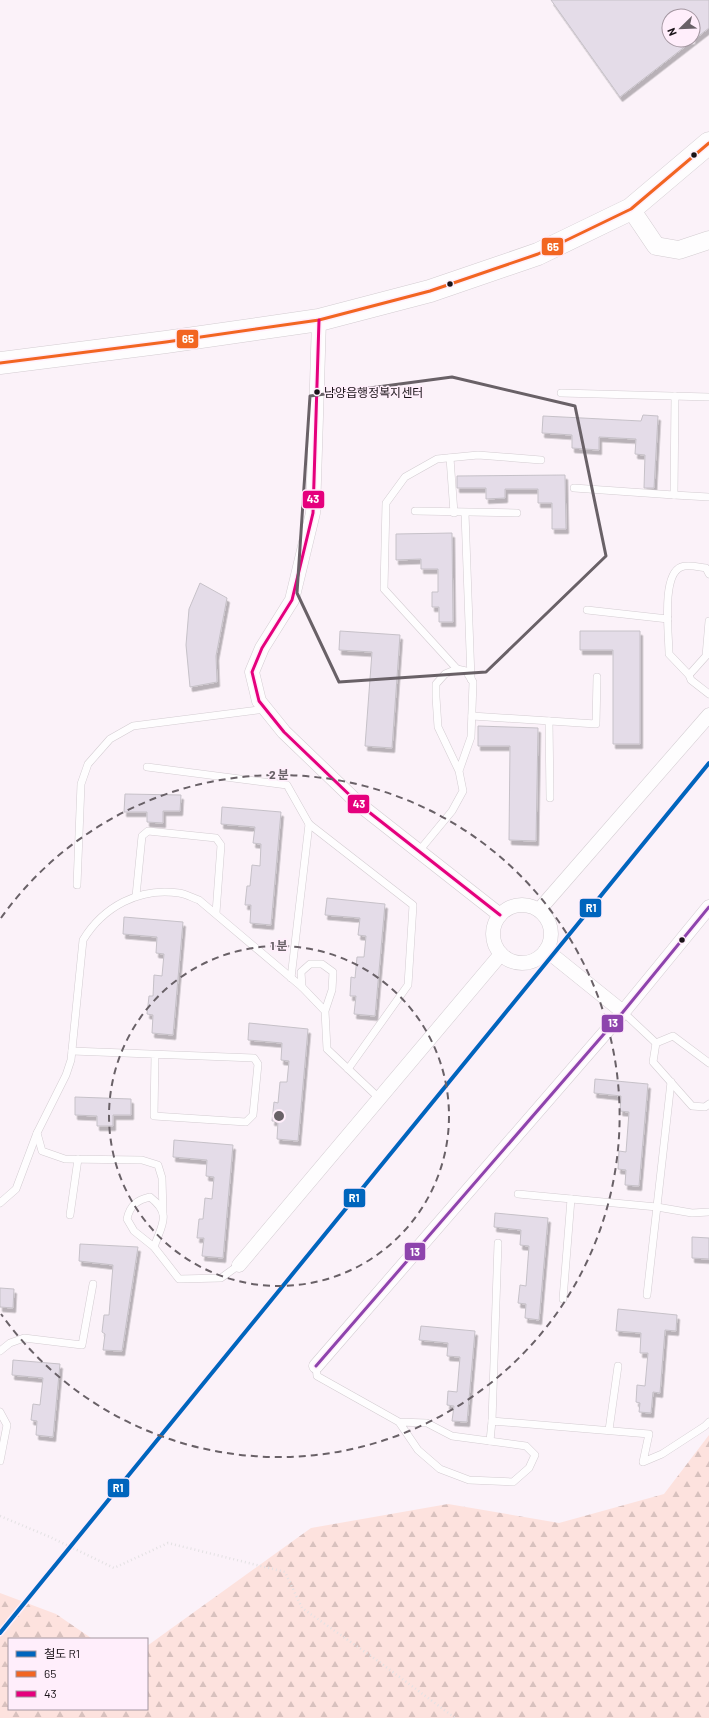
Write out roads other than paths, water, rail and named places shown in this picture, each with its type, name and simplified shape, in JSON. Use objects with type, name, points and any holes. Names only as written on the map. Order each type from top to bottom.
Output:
[{"type":"main road","points":[[0,363],[166,342],[319,320],[430,291],[538,254],[631,210],[709,143]]},
{"type":"street","points":[[631,210],[656,246],[679,250],[709,240]]},
{"type":"street","points":[[319,320],[313,513],[292,600],[262,648],[252,672],[259,702],[284,732],[360,805],[500,915]]},
{"type":"street","points":[[539,910],[709,715]]},
{"type":"street","points":[[519,905],[533,907],[539,910],[548,920],[551,929],[551,938],[542,956],[528,963],[515,962],[501,954],[495,945],[493,932],[494,926],[500,915],[505,910],[519,905]]},
{"type":"street","points":[[316,1366],[623,1012],[709,907]]},
{"type":"street","points":[[546,950],[623,1012]]},
{"type":"street","points":[[239,1265],[501,954]]},
{"type":"lane","points":[[561,392],[709,397]]},
{"type":"lane","points":[[674,495],[675,396]]},
{"type":"lane","points":[[471,680],[466,671],[457,669],[384,589],[386,502],[405,477],[437,459],[478,455],[541,460]]},
{"type":"lane","points":[[450,458],[454,513]]},
{"type":"lane","points":[[574,488],[709,497]]},
{"type":"lane","points":[[415,511],[454,513],[517,513]]},
{"type":"lane","points":[[458,771],[471,737],[472,716],[465,513]]},
{"type":"lane","points":[[709,574],[706,568],[692,566],[681,567],[673,573],[668,587],[669,654],[689,675],[691,680],[709,694]]},
{"type":"lane","points":[[587,610],[668,619]]},
{"type":"lane","points":[[689,675],[707,658],[709,622]]},
{"type":"lane","points":[[419,851],[452,811],[463,791],[458,771],[438,727],[436,697],[436,684],[445,674],[457,669]]},
{"type":"lane","points":[[472,716],[596,724],[596,678]]},
{"type":"lane","points":[[77,885],[81,784],[88,764],[110,740],[134,726],[266,709]]},
{"type":"lane","points":[[549,721],[550,798]]},
{"type":"lane","points":[[147,767],[287,786],[309,824],[413,905],[408,985],[348,1069]]},
{"type":"lane","points":[[291,978],[309,824]]},
{"type":"lane","points":[[136,896],[142,836],[148,831],[216,838],[221,846],[216,914]]},
{"type":"lane","points":[[0,1203],[16,1189],[37,1133],[66,1075],[72,1051],[83,940],[91,926],[108,910],[136,896],[158,893],[180,893],[199,900],[291,978],[325,1011]]},
{"type":"lane","points":[[302,988],[302,972],[310,964],[322,964],[333,972],[332,990],[325,1011],[327,1049],[380,1099]]},
{"type":"lane","points":[[623,1012],[656,1043]]},
{"type":"lane","points":[[656,1043],[673,1036],[709,1062]]},
{"type":"lane","points":[[656,1043],[653,1062],[692,1106],[705,1107],[709,1104]]},
{"type":"lane","points":[[72,1051],[254,1058],[258,1064],[253,1115],[246,1122],[154,1116],[155,1055]]},
{"type":"lane","points":[[647,1295],[671,1082]]},
{"type":"lane","points":[[37,1133],[42,1151],[64,1159],[142,1160],[158,1165],[162,1178],[163,1213]]},
{"type":"lane","points":[[70,1215],[78,1159]]},
{"type":"lane","points":[[518,1194],[657,1207],[692,1214],[709,1212]]},
{"type":"lane","points":[[154,1247],[164,1219],[161,1206],[150,1197],[140,1199],[133,1204],[129,1210],[127,1219],[134,1231],[154,1247],[179,1279],[221,1278],[239,1265]]},
{"type":"lane","points":[[563,1299],[571,1199]]},
{"type":"lane","points":[[490,1441],[498,1243]]},
{"type":"lane","points":[[0,1351],[10,1343],[24,1338],[82,1345],[93,1284]]},
{"type":"lane","points":[[316,1366],[317,1376],[399,1422],[418,1450],[440,1469],[469,1480],[512,1482],[529,1468],[535,1455],[526,1446],[452,1436],[427,1422],[399,1422]]},
{"type":"lane","points":[[609,1430],[618,1366]]},
{"type":"lane","points":[[0,1412],[7,1425],[0,1461]]},
{"type":"lane","points":[[492,1421],[648,1434],[644,1462],[662,1454],[709,1422]]},
{"type":"rail line","name":"R1","points":[[0,1633],[709,763]]},
{"type":"place","name":"남양읍행정복지센터","points":[[317,392]]}]
